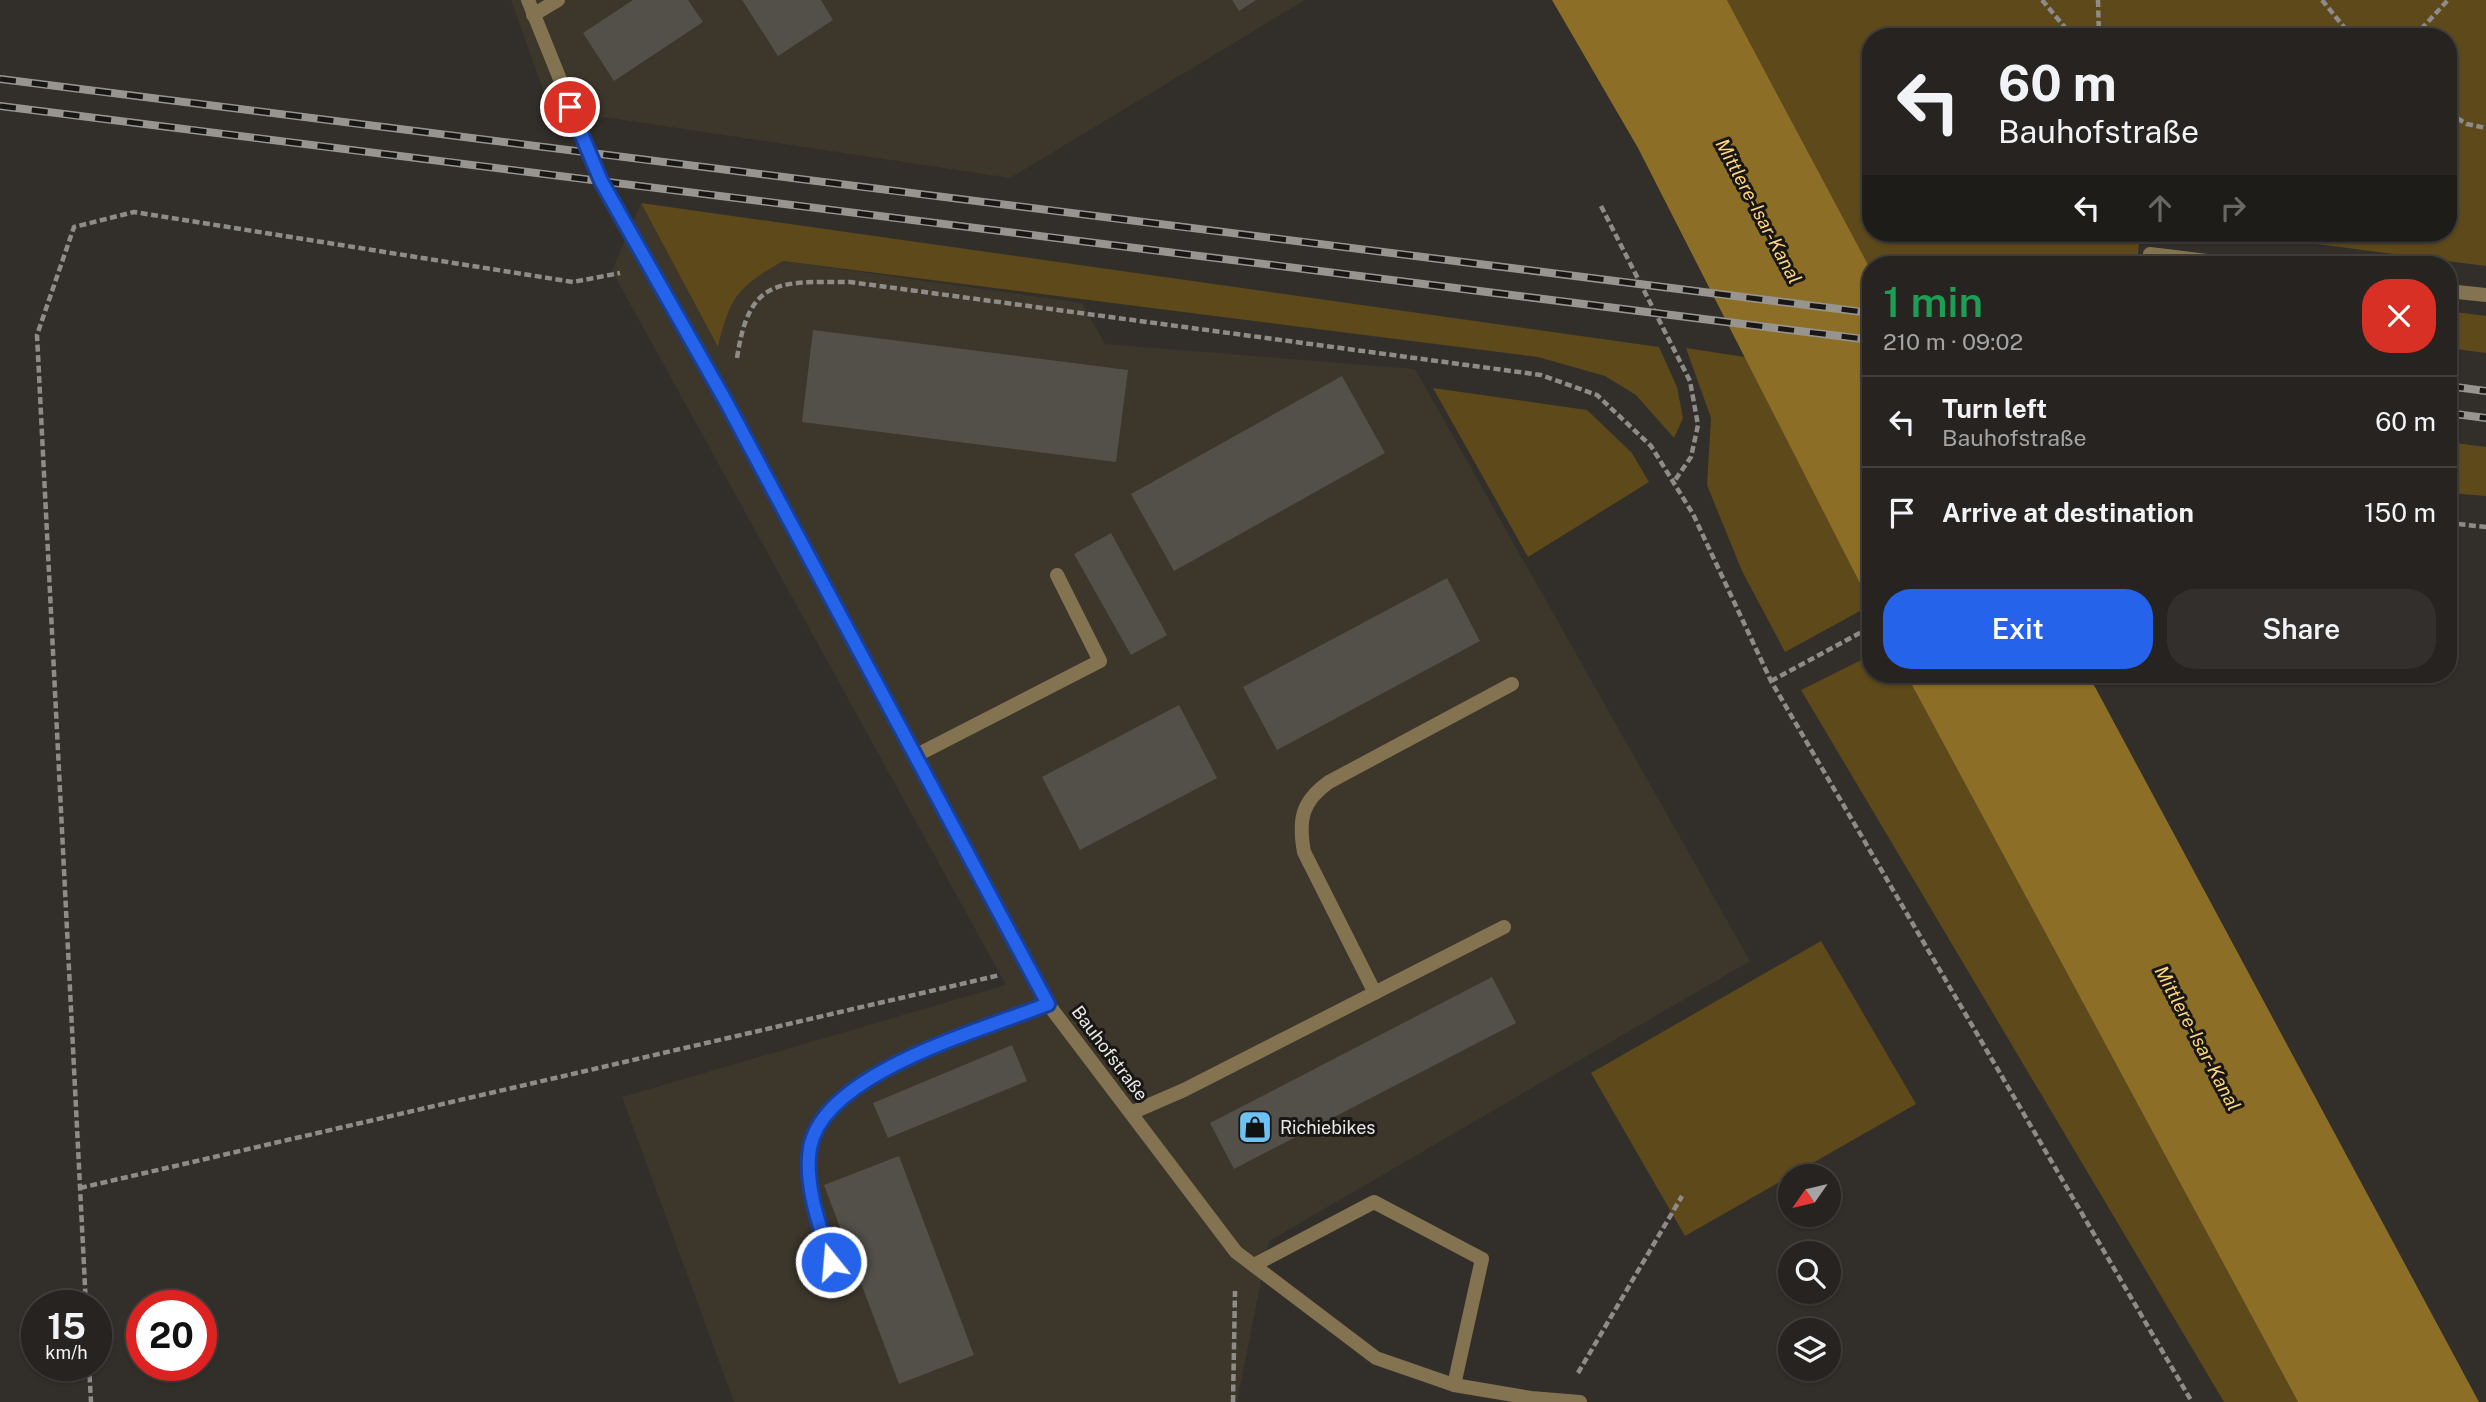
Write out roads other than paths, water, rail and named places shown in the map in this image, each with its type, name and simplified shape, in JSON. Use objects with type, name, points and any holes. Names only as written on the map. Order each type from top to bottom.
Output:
[{"type":"street","name":"Bauhofstraße","points":[[528,0],[588,153],[725,400],[1048,1004],[1236,1252],[1376,1358],[1454,1385],[1580,1402]]},
{"type":"street","points":[[533,15],[558,0]]},
{"type":"street","points":[[2150,254],[2166,256]]},
{"type":"street","points":[[2457,292],[2486,295]]},
{"type":"street","points":[[915,756],[1100,661],[1057,575]]},
{"type":"street","points":[[1375,993],[1304,852],[1300,831],[1302,810],[1312,794],[1329,782],[1512,684]]},
{"type":"street","points":[[1131,1113],[1184,1090],[1504,927]]},
{"type":"street","points":[[836,1281],[808,1167],[811,1145],[820,1121],[842,1098],[911,1055],[1048,1004]]},
{"type":"street","points":[[1254,1265],[1374,1202],[1482,1259],[1454,1385]]},
{"type":"water","name":"Mittlere-Isar-Kanal","points":[[1552,0],[1727,0],[1864,256],[1862,587],[1638,148]]},
{"type":"water","name":"Mittlere-Isar-Kanal","points":[[1911,683],[2093,683],[2479,1402],[2298,1402]]},
{"type":"railway","points":[[0,79],[1862,312]]},
{"type":"railway","points":[[0,106],[1862,339]]},
{"type":"railway","points":[[2457,387],[2486,391]]},
{"type":"railway","points":[[2457,414],[2486,418]]},
{"type":"place","name":"Richiebikes","points":[[1255,1127]]}]
